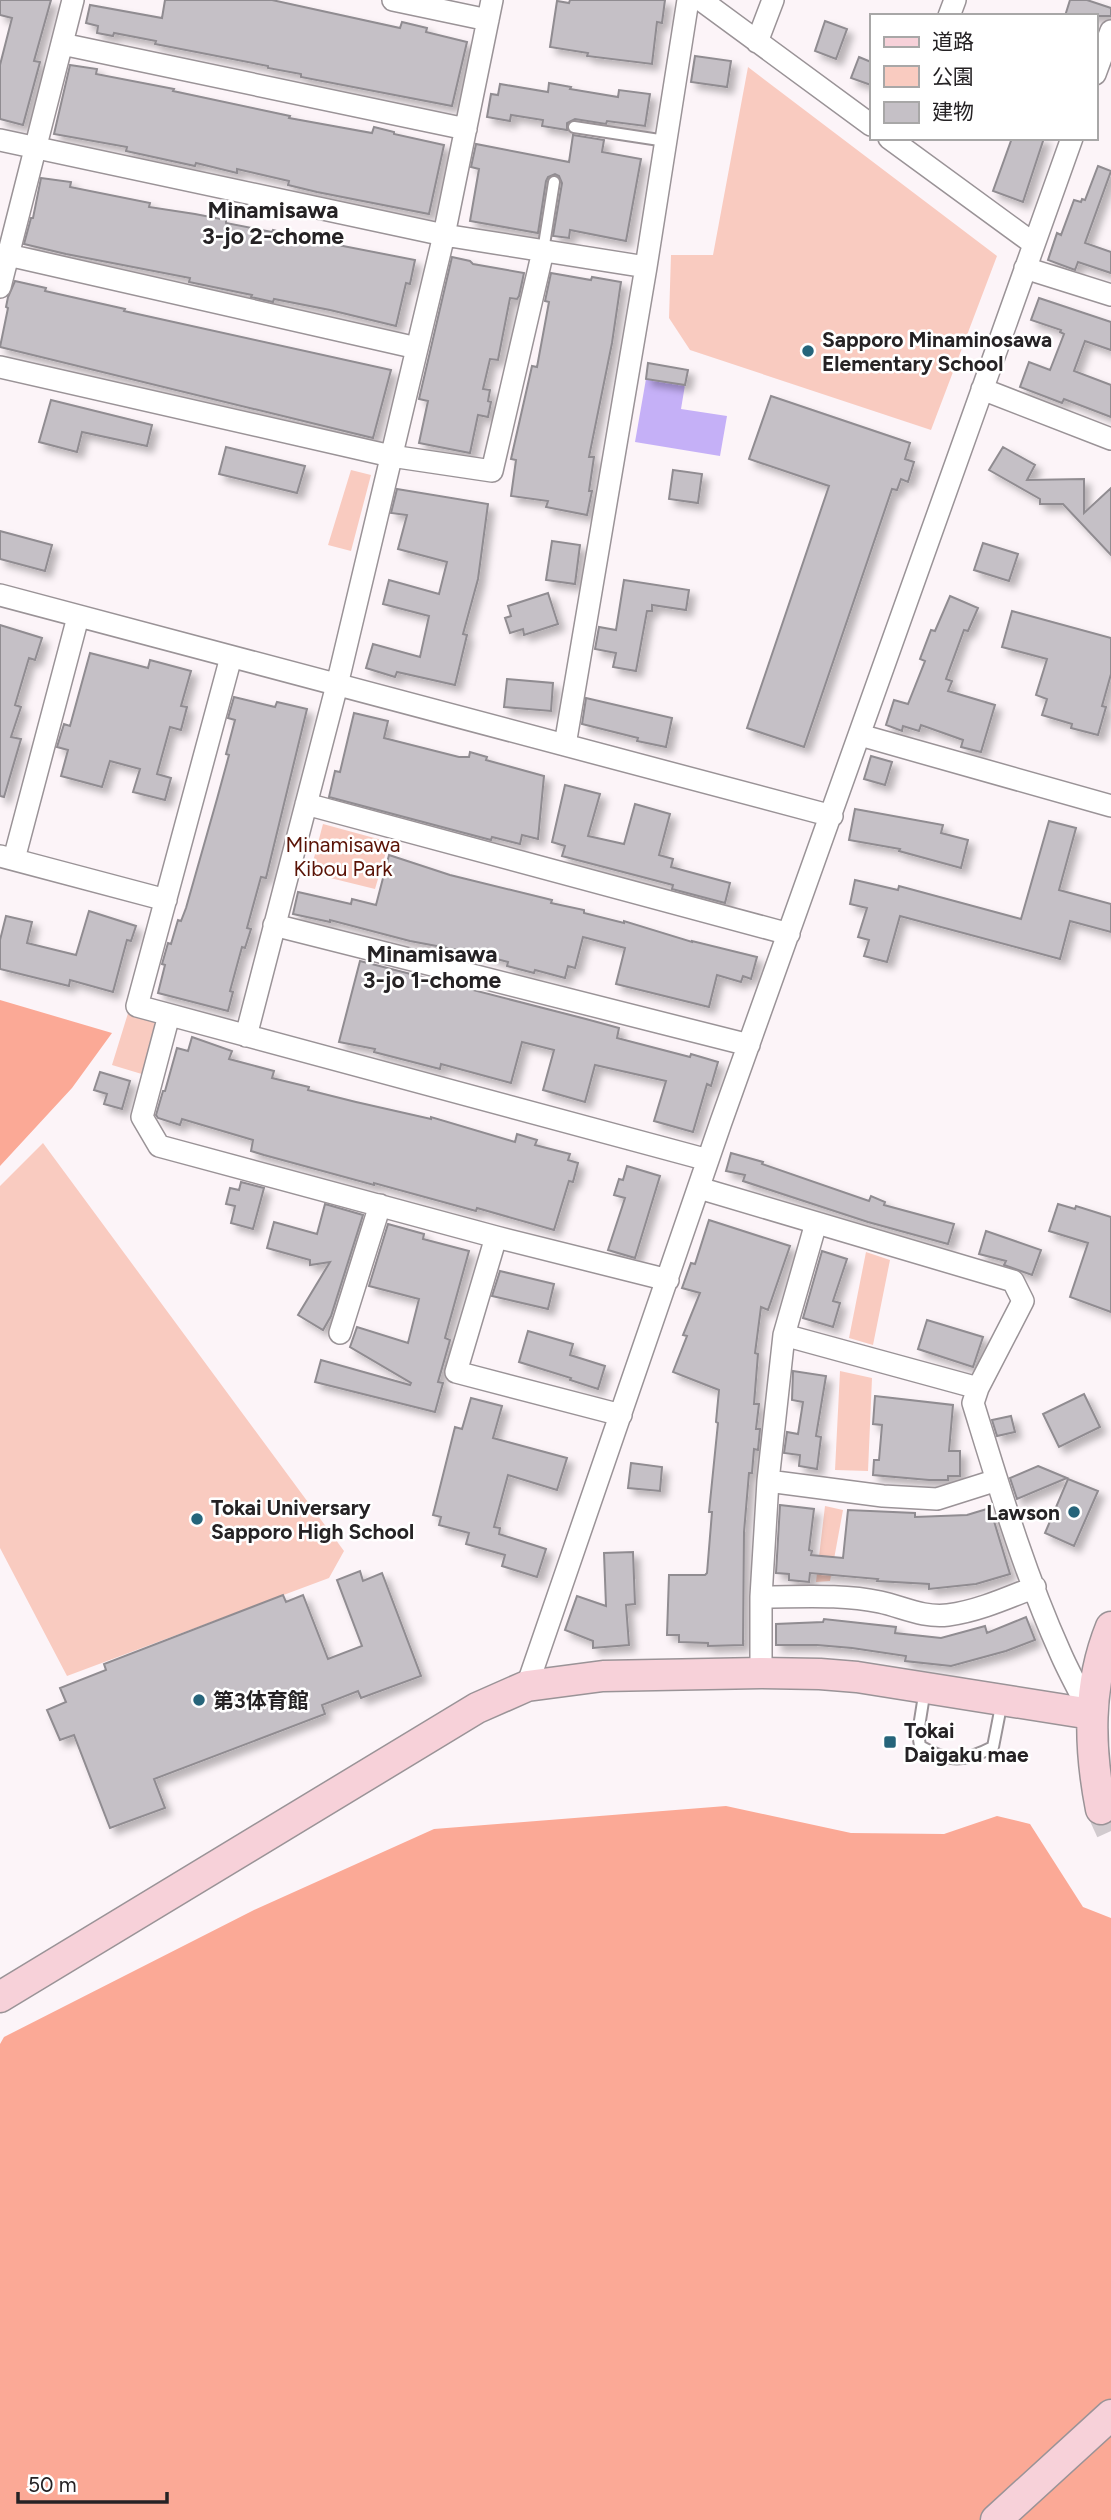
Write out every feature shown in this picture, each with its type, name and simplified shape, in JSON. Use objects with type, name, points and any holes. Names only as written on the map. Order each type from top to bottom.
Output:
[{"type":"street","points":[[0,287],[73,0]]},
{"type":"street","points":[[246,1036],[337,685],[444,235],[490,10],[393,0]]},
{"type":"street","points":[[565,744],[646,267],[688,0]]},
{"type":"street","points":[[701,0],[870,124]]},
{"type":"street","points":[[757,42],[773,0]]},
{"type":"street","points":[[1097,69],[1111,31]]},
{"type":"street","points":[[62,44],[466,129]]},
{"type":"street","points":[[0,140],[444,235],[646,267]]},
{"type":"street","points":[[527,1686],[708,1160],[1071,140]]},
{"type":"street","points":[[899,141],[1034,244]]},
{"type":"street","points":[[0,367],[391,456],[492,471],[543,251]]},
{"type":"street","points":[[8,255],[416,348]]},
{"type":"street","points":[[1025,268],[1111,295]]},
{"type":"street","points":[[982,389],[1111,439]]},
{"type":"street","points":[[0,595],[832,817]]},
{"type":"street","points":[[78,617],[7,858],[166,900]]},
{"type":"street","points":[[231,657],[137,1006],[708,1160]]},
{"type":"street","points":[[860,735],[1111,806]]},
{"type":"street","points":[[306,804],[789,934]]},
{"type":"street","points":[[274,925],[749,1045]]},
{"type":"street","points":[[169,1015],[142,1117],[159,1146],[496,1237],[668,1280]]},
{"type":"street","points":[[699,1188],[1013,1280],[1023,1301],[978,1388],[973,1403],[1035,1587],[1060,1652],[1091,1714]]},
{"type":"street","points":[[340,1333],[380,1205]]},
{"type":"street","points":[[761,1673],[761,1597],[768,1481],[783,1335],[816,1223]]},
{"type":"street","points":[[496,1237],[456,1372],[621,1415]]},
{"type":"street","points":[[783,1335],[978,1388]]},
{"type":"street","points":[[768,1481],[883,1496],[937,1499],[997,1480]]},
{"type":"street","points":[[761,1597],[879,1602],[917,1614],[947,1615],[994,1603],[1035,1587]]},
{"type":"street","points":[[1101,1809],[1094,1775],[1091,1714],[1102,1648],[1111,1627]]},
{"type":"street","points":[[0,1997],[466,1715],[527,1686],[603,1676],[820,1674],[1091,1714]]},
{"type":"street","points":[[996,2520],[1111,2415]]},
{"type":"lane","points":[[574,127],[666,141]]},
{"type":"lane","points":[[543,251],[554,182]]},
{"type":"lane","points":[[925,1688],[918,1733],[920,1746],[937,1756],[970,1759],[993,1746],[1002,1701]]},
{"type":"green space","points":[[748,67],[997,256],[931,430],[690,350],[669,318],[671,255],[713,255]]},
{"type":"green space","points":[[351,470],[371,475],[351,551],[328,545]]},
{"type":"green space","name":"Minamisawa Kibou Park","points":[[323,824],[389,842],[375,889],[310,873]]},
{"type":"green space","points":[[129,1010],[160,1021],[145,1075],[112,1065]]},
{"type":"green space","points":[[43,1143],[344,1551],[329,1578],[67,1676],[0,1548],[0,1186]]},
{"type":"green space","points":[[866,1252],[890,1260],[873,1345],[849,1338]]},
{"type":"green space","points":[[840,1371],[872,1378],[868,1471],[835,1470]]},
{"type":"green space","points":[[825,1506],[843,1510],[830,1581],[816,1582]]},
{"type":"shaded area","points":[[646,379],[685,385],[681,409],[727,416],[720,456],[635,442]]},
{"type":"shaded area","points":[[0,1000],[112,1033],[72,1088],[0,1166]]},
{"type":"shaded area","points":[[726,1806],[851,1833],[944,1834],[997,1816],[1030,1824],[1083,1907],[1111,1918],[1111,2520],[0,2520],[0,2044],[4,2037],[254,1910],[434,1829]]},
{"type":"building","points":[[0,0],[51,0],[34,61],[40,62],[23,125],[0,119],[0,65],[12,18],[0,15]]},
{"type":"building","points":[[165,0],[272,0],[400,28],[402,22],[427,28],[426,32],[467,42],[452,106],[301,77],[301,74],[268,66],[155,44],[156,41],[114,33],[113,36],[97,33],[98,26],[86,23],[90,5],[162,18]]},
{"type":"building","points":[[570,0],[665,0],[662,23],[657,22],[652,64],[587,56],[588,53],[550,47],[557,1],[569,3]]},
{"type":"building","points":[[1070,0],[1087,0],[1111,8],[1111,16],[1066,14]]},
{"type":"building","points":[[825,21],[847,29],[836,59],[815,51]]},
{"type":"building","points":[[695,56],[731,61],[727,87],[691,82]]},
{"type":"building","points":[[859,57],[870,62],[870,85],[851,78]]},
{"type":"building","points":[[70,65],[97,69],[96,74],[174,89],[173,91],[290,116],[289,118],[372,133],[374,127],[444,145],[429,214],[317,192],[288,185],[289,181],[237,169],[237,173],[196,163],[195,166],[126,151],[127,147],[54,134]]},
{"type":"building","points":[[549,83],[618,97],[619,90],[650,94],[645,126],[575,119],[567,123],[567,130],[542,126],[543,120],[511,115],[510,121],[487,117],[491,94],[498,95],[500,84],[548,92]]},
{"type":"building","points":[[573,135],[604,140],[602,152],[641,159],[626,241],[570,230],[569,238],[553,236],[562,183],[555,174],[546,181],[538,233],[470,221],[479,169],[471,167],[476,144],[569,162]]},
{"type":"building","points":[[1011,140],[1043,140],[1023,202],[993,191]]},
{"type":"building","points":[[1098,166],[1111,171],[1085,243],[1111,252],[1111,273],[1078,262],[1075,270],[1048,260],[1057,233],[1061,235],[1074,200],[1085,200]]},
{"type":"building","points":[[41,178],[71,182],[70,187],[150,203],[149,207],[226,220],[226,223],[272,232],[273,230],[415,260],[410,284],[406,283],[396,326],[274,299],[273,302],[189,282],[190,278],[24,244],[33,218]]},
{"type":"building","points":[[452,257],[473,264],[524,273],[519,296],[517,299],[510,298],[498,360],[490,359],[483,389],[490,390],[488,417],[478,415],[470,453],[419,443],[428,401],[419,399]]},
{"type":"building","points":[[551,273],[621,282],[612,343],[589,457],[594,457],[587,515],[546,507],[548,501],[511,496],[516,460],[511,459],[532,366],[537,367],[549,302],[545,301]]},
{"type":"building","points":[[15,281],[46,288],[45,291],[125,309],[124,311],[391,370],[373,438],[0,347],[8,297]]},
{"type":"building","points":[[1039,298],[1111,322],[1111,350],[1085,341],[1074,371],[1111,385],[1111,417],[1064,399],[1062,403],[1020,387],[1029,362],[1050,370],[1064,334],[1061,330],[1031,320]]},
{"type":"building","points":[[648,363],[688,370],[685,385],[646,379]]},
{"type":"building","points":[[771,396],[910,443],[905,459],[914,462],[908,482],[901,479],[897,490],[892,489],[804,747],[747,728],[829,486],[749,459]]},
{"type":"building","points":[[51,400],[152,425],[147,446],[82,432],[77,452],[39,442]]},
{"type":"building","points":[[226,447],[305,466],[297,493],[219,474]]},
{"type":"building","points":[[1003,447],[1035,465],[1027,480],[1084,479],[1084,513],[1111,488],[1111,555],[1063,504],[1040,504],[1040,499],[989,470]]},
{"type":"building","points":[[673,470],[702,474],[698,503],[669,499]]},
{"type":"building","points":[[397,489],[488,504],[478,579],[463,634],[467,635],[455,685],[397,672],[395,677],[366,668],[373,644],[420,657],[429,616],[383,604],[389,580],[439,594],[447,562],[398,549],[407,515],[391,513]]},
{"type":"building","points":[[0,531],[52,545],[45,571],[0,559]]},
{"type":"building","points":[[552,541],[580,545],[575,584],[546,580]]},
{"type":"building","points":[[983,543],[1018,554],[1009,581],[974,570]]},
{"type":"building","points":[[624,580],[689,590],[686,610],[652,605],[652,611],[647,611],[636,671],[613,667],[616,653],[595,649],[599,627],[616,630]]},
{"type":"building","points":[[548,593],[558,624],[524,635],[523,629],[510,633],[505,618],[511,616],[508,606]]},
{"type":"building","points":[[950,596],[978,608],[968,631],[964,630],[946,679],[952,681],[948,691],[995,705],[981,752],[961,747],[963,740],[921,725],[919,731],[903,726],[902,731],[886,725],[894,700],[908,704],[925,661],[920,659],[931,630],[935,631]]},
{"type":"building","points":[[1012,611],[1111,638],[1111,674],[1102,706],[1106,707],[1098,735],[1071,728],[1072,724],[1042,715],[1047,699],[1036,695],[1047,659],[1002,647]]},
{"type":"building","points":[[0,625],[42,638],[35,660],[29,658],[15,705],[21,707],[11,737],[21,739],[4,797],[0,796]]},
{"type":"building","points":[[90,653],[148,668],[150,660],[191,671],[181,706],[187,707],[181,730],[170,727],[157,774],[171,778],[165,800],[133,792],[140,769],[110,761],[102,787],[61,776],[68,750],[57,747],[64,724],[70,726]]},
{"type":"building","points":[[507,679],[553,683],[551,711],[504,707]]},
{"type":"building","points":[[234,697],[275,707],[277,702],[307,709],[266,878],[261,877],[247,928],[251,929],[245,948],[242,947],[230,991],[233,992],[228,1011],[158,993],[168,943],[171,944],[178,920],[181,921],[186,908],[229,755],[226,754],[235,720],[228,718]]},
{"type":"building","points":[[586,698],[672,718],[666,747],[582,724]]},
{"type":"building","points":[[354,713],[388,721],[384,738],[459,757],[469,757],[470,752],[487,757],[486,760],[544,776],[538,839],[522,835],[520,844],[492,837],[491,840],[329,797],[335,771],[340,772]]},
{"type":"building","points":[[871,756],[892,762],[885,785],[864,779]]},
{"type":"building","points":[[565,785],[600,794],[588,836],[624,844],[635,804],[670,814],[659,855],[673,859],[671,867],[730,883],[725,903],[672,889],[673,885],[562,856],[565,846],[552,842]]},
{"type":"building","points":[[855,809],[943,825],[941,833],[968,840],[961,868],[899,851],[900,849],[849,840]]},
{"type":"building","points":[[1049,821],[1076,828],[1059,890],[1111,904],[1111,932],[1070,921],[1060,959],[900,916],[887,962],[864,956],[869,940],[858,937],[867,908],[850,904],[855,880],[898,890],[899,886],[1021,919]]},
{"type":"building","points":[[389,855],[450,875],[552,900],[551,903],[584,910],[584,913],[624,921],[692,942],[757,957],[751,979],[743,976],[741,982],[717,975],[709,1007],[616,984],[625,948],[583,937],[575,968],[568,966],[565,978],[507,966],[508,962],[474,953],[293,914],[298,892],[351,904],[352,899],[376,905]]},
{"type":"building","points":[[89,911],[136,926],[131,941],[127,940],[113,992],[70,980],[69,986],[0,969],[0,940],[6,916],[32,922],[27,943],[76,955]]},
{"type":"building","points":[[360,961],[619,1028],[617,1038],[718,1062],[711,1086],[707,1084],[693,1132],[654,1121],[666,1081],[595,1065],[585,1102],[543,1090],[554,1050],[522,1042],[511,1083],[441,1064],[440,1069],[374,1052],[375,1049],[339,1042]]},
{"type":"building","points":[[192,1037],[232,1051],[229,1059],[274,1071],[272,1078],[309,1087],[308,1090],[431,1117],[515,1142],[517,1134],[537,1140],[535,1145],[570,1154],[568,1160],[578,1163],[573,1182],[569,1181],[554,1230],[264,1155],[251,1151],[253,1140],[182,1119],[180,1125],[158,1118],[156,1115],[177,1048],[188,1051]]},
{"type":"building","points":[[100,1072],[130,1081],[122,1109],[104,1104],[107,1094],[94,1090]]},
{"type":"building","points":[[731,1153],[869,1201],[871,1196],[885,1202],[884,1205],[954,1224],[948,1244],[868,1222],[743,1181],[745,1175],[726,1171]]},
{"type":"building","points":[[627,1166],[660,1176],[635,1258],[608,1250],[625,1198],[614,1195]]},
{"type":"building","points":[[241,1182],[264,1188],[253,1229],[231,1223],[235,1206],[226,1204],[230,1188],[239,1190]]},
{"type":"building","points":[[325,1204],[363,1215],[331,1316],[323,1330],[298,1315],[330,1262],[310,1265],[310,1260],[267,1248],[274,1222],[317,1234]]},
{"type":"building","points":[[1058,1204],[1075,1209],[1076,1206],[1111,1217],[1111,1312],[1070,1297],[1088,1243],[1049,1231]]},
{"type":"building","points":[[709,1220],[790,1246],[768,1310],[761,1307],[755,1353],[758,1354],[754,1404],[759,1404],[756,1429],[760,1429],[758,1450],[754,1449],[752,1473],[749,1473],[744,1532],[743,1645],[708,1646],[708,1643],[679,1642],[679,1635],[667,1635],[669,1575],[707,1573],[719,1390],[673,1372],[687,1336],[683,1335],[700,1293],[682,1288],[691,1263],[695,1264]]},
{"type":"building","points":[[388,1224],[424,1234],[423,1239],[469,1251],[445,1338],[450,1340],[438,1382],[443,1383],[435,1412],[315,1382],[321,1360],[410,1385],[411,1383],[350,1347],[357,1327],[408,1343],[419,1299],[369,1286]]},
{"type":"building","points":[[986,1231],[1041,1250],[1032,1275],[1004,1265],[1006,1261],[979,1254]]},
{"type":"building","points":[[822,1251],[847,1259],[833,1301],[840,1303],[833,1327],[803,1318]]},
{"type":"building","points":[[500,1271],[554,1284],[548,1309],[492,1296]]},
{"type":"building","points":[[927,1320],[983,1337],[973,1367],[918,1349]]},
{"type":"building","points":[[528,1331],[573,1344],[570,1355],[605,1366],[598,1389],[519,1362]]},
{"type":"building","points":[[793,1371],[826,1376],[816,1436],[821,1437],[817,1469],[799,1466],[800,1455],[784,1453],[787,1432],[798,1434],[803,1402],[792,1400]]},
{"type":"building","points":[[1084,1394],[1100,1427],[1059,1447],[1043,1414]]},
{"type":"building","points":[[875,1396],[953,1405],[949,1451],[960,1451],[960,1476],[948,1476],[948,1480],[929,1480],[873,1475],[874,1460],[879,1460],[882,1425],[873,1424]]},
{"type":"building","points":[[471,1398],[502,1406],[493,1438],[567,1458],[557,1490],[508,1475],[494,1527],[500,1528],[499,1534],[546,1549],[537,1577],[502,1566],[505,1555],[466,1544],[469,1533],[439,1525],[441,1517],[433,1515],[455,1427],[462,1429]]},
{"type":"building","points":[[1011,1416],[1015,1432],[997,1436],[992,1420]]},
{"type":"building","points":[[631,1463],[662,1467],[660,1491],[628,1488]]},
{"type":"building","points":[[1038,1466],[1067,1478],[1017,1499],[1010,1478]]},
{"type":"building","points":[[1068,1479],[1098,1491],[1074,1546],[1045,1533]]},
{"type":"building","points":[[780,1505],[814,1509],[809,1550],[812,1551],[811,1555],[843,1558],[848,1510],[915,1513],[915,1517],[967,1515],[990,1508],[1010,1574],[976,1584],[929,1589],[929,1584],[810,1573],[809,1582],[789,1580],[789,1574],[776,1573]]},
{"type":"building","points":[[633,1552],[635,1604],[626,1605],[629,1645],[593,1648],[593,1641],[565,1630],[577,1596],[606,1606],[604,1553]]},
{"type":"building","name":"第3体育館","points":[[360,1571],[363,1581],[382,1573],[421,1676],[361,1698],[358,1691],[322,1705],[325,1714],[154,1779],[165,1808],[110,1828],[74,1735],[60,1740],[47,1710],[66,1702],[60,1688],[106,1670],[104,1664],[283,1595],[286,1602],[303,1595],[328,1659],[362,1646],[337,1580]]},
{"type":"building","points":[[1026,1617],[1035,1640],[951,1666],[905,1661],[906,1656],[852,1648],[776,1645],[776,1624],[823,1622],[824,1619],[896,1627],[895,1633],[941,1638],[985,1626],[987,1633]]},
{"type":"tunnel","points":[[1101,1809],[1111,1831]]},
{"type":"place","name":"Sapporo Minaminosawa Elementary School","points":[[808,351]]},
{"type":"place","name":"Lawson","points":[[1074,1512]]},
{"type":"place","name":"Tokai Universary Sapporo High School","points":[[197,1519]]},
{"type":"place","name":"第3体育館","points":[[199,1700]]},
{"type":"place","name":"Tokai Daigaku mae","points":[[890,1742]]},
{"type":"district","name":"Minamisawa 3-jo 2-chome","points":[[273,223]]},
{"type":"district","name":"Minamisawa 3-jo 1-chome","points":[[432,967]]}]
